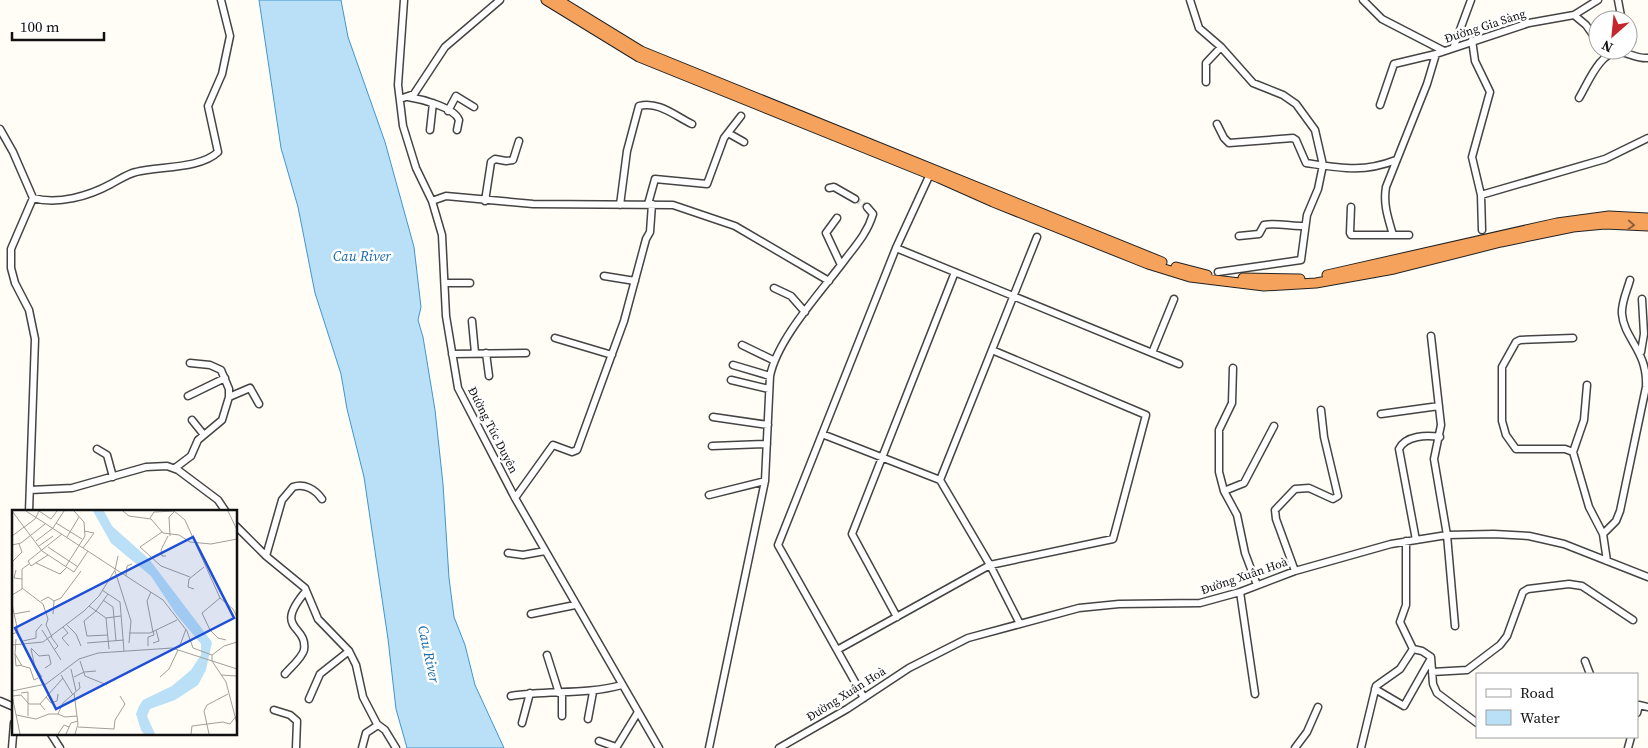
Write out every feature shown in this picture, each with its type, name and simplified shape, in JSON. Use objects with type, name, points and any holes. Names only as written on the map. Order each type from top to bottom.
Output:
[{"type":"highway","points":[[546,0],[639,57],[1165,264],[1209,275],[1230,278],[1292,280],[1320,277],[1557,223],[1609,216],[1648,218]]},
{"type":"highway","points":[[558,0],[641,51],[931,171],[993,202],[1163,269],[1208,280],[1264,286],[1316,283],[1370,274],[1572,227],[1605,224],[1648,226]]},
{"type":"street","points":[[33,198],[44,201],[65,199],[106,186],[134,172],[192,164],[216,155],[218,149],[208,103],[222,74],[230,36],[221,0]]},
{"type":"street","name":"Đường Túc Duyên","points":[[404,0],[398,68],[400,100],[404,126],[412,156],[432,201],[442,235],[446,283],[446,316],[461,396],[575,605],[659,748]]},
{"type":"street","points":[[400,100],[417,91],[445,47],[500,0]]},
{"type":"street","points":[[1190,0],[1199,28],[1221,47],[1253,83],[1283,95],[1296,104],[1306,115],[1316,130],[1323,165],[1318,189],[1304,226],[1301,260],[1218,272]]},
{"type":"street","points":[[1363,0],[1382,19],[1444,51]]},
{"type":"street","points":[[1454,46],[1470,0]]},
{"type":"street","name":"Đường Gia Sàng","points":[[1380,105],[1394,64],[1436,54],[1472,40],[1529,23],[1574,15],[1598,0]]},
{"type":"street","points":[[1574,15],[1588,28]]},
{"type":"street","points":[[1472,40],[1475,61],[1490,92],[1472,157],[1481,194],[1482,230]]},
{"type":"street","points":[[1206,82],[1206,63],[1221,47]]},
{"type":"street","points":[[1393,235],[1384,198],[1396,160],[1424,92],[1436,54]]},
{"type":"street","points":[[1578,98],[1600,60]]},
{"type":"street","points":[[448,111],[456,96],[474,107]]},
{"type":"street","points":[[408,97],[433,103],[448,111],[458,118],[457,130]]},
{"type":"street","points":[[430,130],[433,103]]},
{"type":"street","points":[[620,204],[626,151],[639,106],[669,110],[692,124]]},
{"type":"street","points":[[515,498],[553,445],[572,452],[577,450],[612,356],[650,232],[650,204],[655,178],[707,184],[722,141],[741,116]]},
{"type":"street","points":[[1217,124],[1224,138],[1229,143],[1293,138],[1296,140],[1306,163],[1365,169],[1396,160]]},
{"type":"street","points":[[0,129],[13,152],[33,198],[11,249],[11,268],[15,283],[29,310],[35,339],[29,510]]},
{"type":"street","points":[[728,133],[744,142]]},
{"type":"street","points":[[1481,194],[1605,158],[1648,138]]},
{"type":"street","points":[[485,201],[492,162],[495,159],[513,160],[519,141]]},
{"type":"street","points":[[864,698],[778,544],[896,248],[931,171]]},
{"type":"street","points":[[828,188],[834,187],[855,199]]},
{"type":"street","points":[[432,201],[446,196],[533,204],[673,205],[731,224],[829,281]]},
{"type":"street","points":[[709,748],[765,481],[769,389],[773,360],[805,312],[868,229],[874,214],[867,207]]},
{"type":"street","points":[[1351,207],[1350,232],[1352,235],[1409,234]]},
{"type":"street","points":[[837,218],[826,233],[841,266]]},
{"type":"street","points":[[1239,236],[1259,234],[1264,226],[1276,222],[1287,227],[1304,226]]},
{"type":"street","points":[[940,480],[1037,237]]},
{"type":"street","points":[[896,248],[1179,364]]},
{"type":"street","points":[[897,617],[852,534],[955,272]]},
{"type":"street","points":[[604,276],[635,281]]},
{"type":"street","points":[[1603,534],[1616,521],[1620,511],[1646,387],[1647,375],[1641,352],[1622,316],[1630,280]]},
{"type":"street","points":[[446,283],[470,283]]},
{"type":"street","points":[[774,288],[789,294],[805,312]]},
{"type":"street","points":[[1152,353],[1174,299]]},
{"type":"street","points":[[1641,352],[1644,334],[1642,299]]},
{"type":"street","points":[[472,321],[475,353]]},
{"type":"street","points":[[1431,336],[1439,406],[1440,437],[1434,459],[1447,535],[1455,626]]},
{"type":"street","points":[[555,338],[612,356]]},
{"type":"street","points":[[1573,338],[1520,340],[1516,342],[1502,367],[1502,421],[1506,435],[1516,448],[1565,449],[1573,452]]},
{"type":"street","points":[[742,345],[773,360]]},
{"type":"street","points":[[837,650],[990,565],[1113,539],[1146,415],[992,350]]},
{"type":"street","points":[[486,353],[489,376]]},
{"type":"street","points":[[452,354],[526,353]]},
{"type":"street","points":[[175,468],[191,456],[197,442],[222,420],[229,397],[224,378],[217,367],[190,362]]},
{"type":"street","points":[[733,365],[770,376]]},
{"type":"street","points":[[1233,368],[1232,403],[1219,430],[1217,440],[1219,472],[1224,491],[1237,515],[1245,553],[1257,585]]},
{"type":"street","points":[[188,396],[224,378]]},
{"type":"street","points":[[731,380],[769,389]]},
{"type":"street","points":[[1587,385],[1584,420],[1573,452],[1590,507],[1603,534],[1607,561]]},
{"type":"street","points":[[229,397],[250,388],[259,404]]},
{"type":"street","points":[[1381,414],[1439,406]]},
{"type":"street","points":[[1295,571],[1276,519],[1275,510],[1295,489],[1308,488],[1333,499],[1338,496],[1324,437],[1321,410]]},
{"type":"street","points":[[713,417],[768,426]]},
{"type":"street","points":[[192,420],[204,435]]},
{"type":"street","points":[[1224,491],[1244,483],[1274,426]]},
{"type":"street","points":[[822,434],[940,480],[990,565],[1020,624]]},
{"type":"street","points":[[1416,540],[1399,449],[1407,440],[1424,436],[1440,437]]},
{"type":"street","points":[[712,446],[767,444]]},
{"type":"street","points":[[97,449],[107,454],[113,477]]},
{"type":"street","points":[[30,490],[72,488],[146,468],[167,466],[175,468],[218,500],[225,510]]},
{"type":"street","points":[[709,495],[765,481]]},
{"type":"street","points":[[266,556],[282,500],[292,488],[307,486],[322,498]]},
{"type":"street","points":[[238,528],[266,556],[302,585],[318,619],[349,651],[356,665],[361,693],[378,725],[386,730],[396,748]]},
{"type":"street","name":"Đường Xuân Hoà","points":[[779,748],[864,698],[908,668],[959,642],[1079,608],[1119,604],[1200,603],[1240,592],[1295,571],[1406,541],[1447,535],[1494,534],[1529,536],[1564,544],[1648,577]]},
{"type":"street","points":[[1406,541],[1406,605],[1400,622],[1412,649]]},
{"type":"street","points":[[508,553],[523,555],[545,551]]},
{"type":"street","points":[[1432,672],[1467,670],[1500,645],[1507,636],[1523,592],[1528,589],[1569,584],[1582,586],[1608,606],[1633,620]]},
{"type":"street","points":[[285,674],[303,652],[303,644],[291,621],[291,615],[294,607],[306,591]]},
{"type":"street","points":[[1240,592],[1255,694]]},
{"type":"street","points":[[531,614],[575,605]]},
{"type":"street","points":[[1412,649],[1429,655],[1433,684],[1437,693],[1476,723]]},
{"type":"street","points":[[1361,748],[1375,689],[1382,680],[1400,669],[1412,649]]},
{"type":"street","points":[[309,699],[320,674],[349,651]]},
{"type":"street","points":[[547,655],[560,693],[562,716]]},
{"type":"street","points":[[1375,689],[1404,706],[1431,659]]},
{"type":"street","points":[[1585,661],[1590,673]]},
{"type":"street","points":[[511,696],[530,693],[592,692],[622,685]]},
{"type":"street","points":[[588,718],[592,692]]},
{"type":"street","points":[[522,723],[530,693]]},
{"type":"street","points":[[0,702],[12,706]]},
{"type":"street","points":[[1295,748],[1306,732],[1318,707]]},
{"type":"street","points":[[274,710],[290,715],[297,721],[296,748]]},
{"type":"street","points":[[600,741],[616,747],[638,712]]},
{"type":"street","points":[[362,748],[366,733],[378,725]]},
{"type":"street","points":[[52,736],[60,748]]},
{"type":"water","name":"Cau River","points":[[259,0],[341,0],[348,37],[385,142],[414,247],[421,307],[418,320],[423,337],[435,410],[454,617],[465,645],[475,685],[504,748],[407,748],[396,709],[388,639],[364,477],[347,409],[341,374],[315,293],[298,207],[281,148]]},
{"type":"tunnel","points":[[855,199],[867,207]]}]
